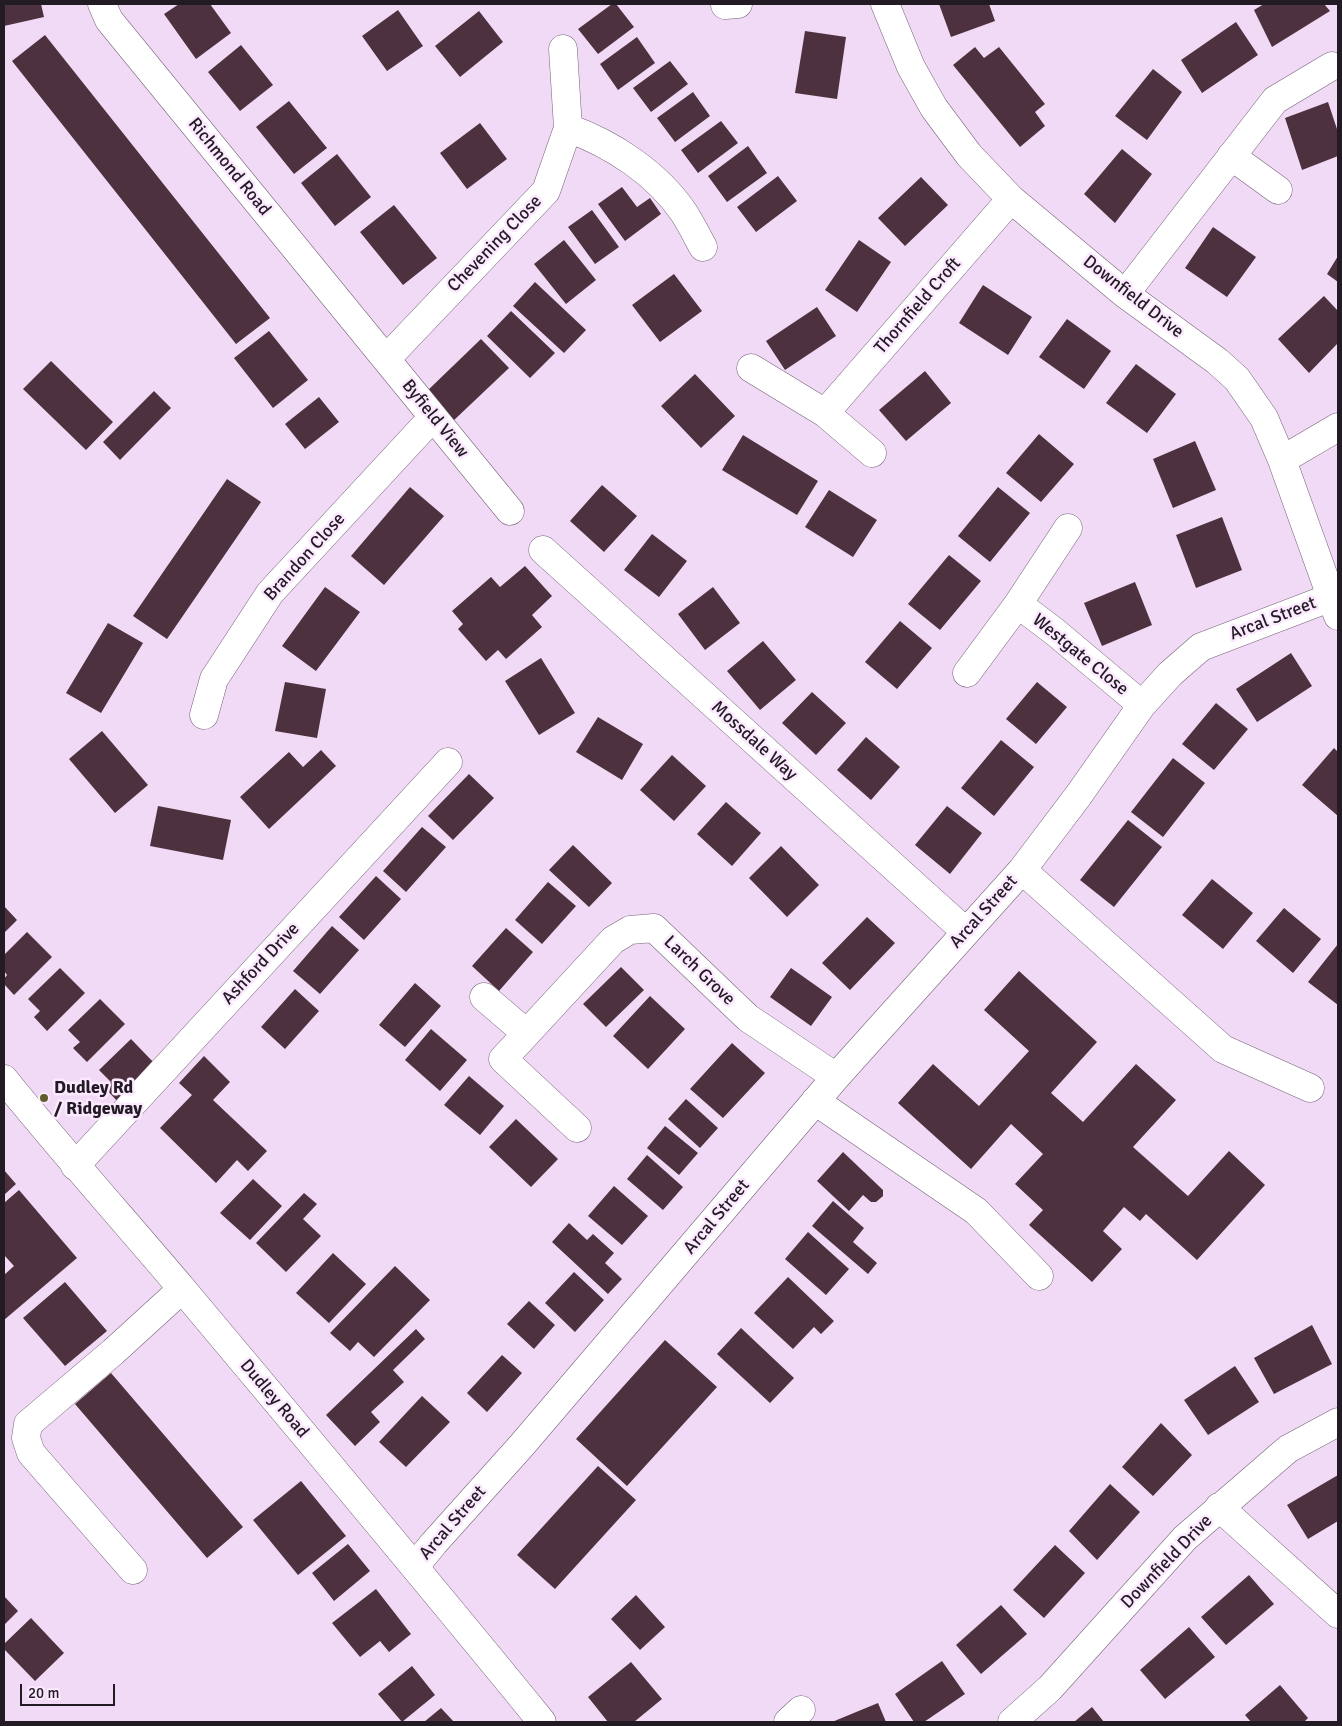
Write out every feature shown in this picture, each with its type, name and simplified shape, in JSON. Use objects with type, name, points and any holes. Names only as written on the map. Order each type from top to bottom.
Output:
[{"type":"street","name":"Richmond Road","points":[[102,4],[109,20],[360,327]]},
{"type":"street","name":"Downfield Drive","points":[[885,4],[911,67],[934,108],[969,155],[1011,199],[1125,294],[1217,361],[1237,379],[1264,418],[1282,460],[1335,606]]},
{"type":"street","name":"Chevening Close","points":[[386,359],[546,191],[568,128],[563,49]]},
{"type":"street","points":[[1125,294],[1275,100],[1332,66]]},
{"type":"street","points":[[568,128],[597,139],[635,164],[665,189],[684,213],[703,247]]},
{"type":"street","points":[[1231,156],[1278,190]]},
{"type":"street","name":"Thornfield Croft","points":[[825,413],[1011,199]]},
{"type":"street","name":"Byfield View","points":[[360,327],[510,511]]},
{"type":"street","points":[[751,368],[825,413],[872,453]]},
{"type":"street","name":"Brandon Close","points":[[204,714],[214,679],[270,594],[433,417]]},
{"type":"street","points":[[1282,460],[1338,427]]},
{"type":"street","name":"Westgate Close","points":[[967,673],[1018,604],[1068,528]]},
{"type":"street","name":"Mossdale Way","points":[[544,550],[965,931]]},
{"type":"street","name":"Westgate Close","points":[[1018,604],[1055,632],[1142,705]]},
{"type":"street","name":"Arcal Street","points":[[415,1566],[434,1542],[528,1438],[815,1101],[965,931],[1022,870],[1078,796],[1142,705],[1170,674],[1201,647],[1335,606]]},
{"type":"street","name":"Ashford Drive","points":[[75,1166],[448,762]]},
{"type":"street","name":"Arcal Street","points":[[1022,870],[1223,1048],[1310,1088]]},
{"type":"street","name":"Larch Grove","points":[[577,1128],[503,1059],[613,940],[630,930],[654,928],[748,1018],[836,1077]]},
{"type":"street","points":[[484,997],[526,1033]]},
{"type":"street","name":"Dudley Road","points":[[4,1079],[75,1166],[182,1289],[415,1566],[542,1722]]},
{"type":"street","points":[[815,1101],[976,1211],[1039,1276]]},
{"type":"street","points":[[132,1570],[31,1453],[26,1438],[28,1424],[113,1352],[182,1289]]},
{"type":"street","name":"Downfield Drive","points":[[1012,1722],[1050,1688],[1185,1538],[1288,1449],[1338,1422]]},
{"type":"street","points":[[1219,1507],[1338,1614]]},
{"type":"building","points":[[4,4],[41,4],[44,17],[4,26]]},
{"type":"building","points":[[179,4],[210,4],[231,33],[196,59],[164,14]]},
{"type":"building","points":[[612,4],[616,4],[634,27],[598,54],[578,29]]},
{"type":"building","points":[[939,4],[989,4],[995,21],[951,37]]},
{"type":"building","points":[[1264,4],[1324,4],[1330,11],[1272,47],[1254,10]]},
{"type":"building","points":[[398,10],[423,46],[387,71],[362,36]]},
{"type":"building","points":[[479,11],[503,42],[460,77],[435,46]]},
{"type":"building","points":[[1236,22],[1258,55],[1202,93],[1181,60]]},
{"type":"building","points":[[805,31],[846,37],[837,99],[795,93]]},
{"type":"building","points":[[45,35],[270,318],[236,344],[12,61]]},
{"type":"building","points":[[637,37],[655,63],[618,90],[600,64]]},
{"type":"building","points":[[241,45],[273,85],[240,111],[208,72]]},
{"type":"building","points":[[975,47],[984,58],[999,47],[1045,104],[1035,112],[1045,126],[1020,147],[953,65]]},
{"type":"building","points":[[670,61],[688,84],[651,112],[633,88]]},
{"type":"building","points":[[1153,69],[1182,92],[1147,140],[1115,116]]},
{"type":"building","points":[[693,92],[710,116],[675,142],[657,118]]},
{"type":"building","points":[[289,101],[327,148],[294,174],[256,127]]},
{"type":"building","points":[[1328,102],[1338,132],[1338,156],[1302,170],[1285,118]]},
{"type":"building","points":[[721,121],[738,143],[698,173],[681,150]]},
{"type":"building","points":[[480,123],[507,159],[467,189],[440,153]]},
{"type":"building","points":[[748,146],[767,173],[727,202],[708,176]]},
{"type":"building","points":[[1122,149],[1152,174],[1115,223],[1084,194]]},
{"type":"building","points":[[337,154],[371,197],[335,226],[301,183]]},
{"type":"building","points":[[778,176],[797,201],[756,232],[737,207]]},
{"type":"building","points":[[921,177],[948,205],[905,246],[878,218]]},
{"type":"building","points":[[622,187],[637,207],[650,198],[661,214],[625,241],[598,204]]},
{"type":"building","points":[[394,205],[437,258],[403,285],[360,232]]},
{"type":"building","points":[[592,210],[619,247],[595,264],[568,227]]},
{"type":"building","points":[[1213,227],[1256,257],[1227,297],[1185,268]]},
{"type":"building","points":[[564,240],[596,280],[566,304],[534,264]]},
{"type":"building","points":[[859,240],[891,262],[857,312],[825,290]]},
{"type":"building","points":[[1338,256],[1338,282],[1327,274]]},
{"type":"building","points":[[674,274],[702,311],[660,342],[632,305]]},
{"type":"building","points":[[535,282],[586,330],[564,353],[513,306]]},
{"type":"building","points":[[983,285],[1032,317],[1008,355],[959,323]]},
{"type":"building","points":[[1324,296],[1338,311],[1338,343],[1309,373],[1278,339]]},
{"type":"building","points":[[817,307],[836,336],[785,370],[766,341]]},
{"type":"building","points":[[511,311],[555,353],[530,378],[487,336]]},
{"type":"building","points":[[1067,319],[1111,351],[1084,389],[1039,357]]},
{"type":"building","points":[[269,331],[308,380],[273,408],[234,358]]},
{"type":"building","points":[[481,339],[509,368],[452,422],[425,393]]},
{"type":"building","points":[[51,361],[113,422],[86,450],[23,389]]},
{"type":"building","points":[[1136,364],[1176,394],[1147,433],[1106,403]]},
{"type":"building","points":[[925,371],[951,403],[906,441],[879,410]]},
{"type":"building","points":[[695,374],[735,416],[701,448],[661,406]]},
{"type":"building","points":[[154,391],[171,408],[120,460],[103,442]]},
{"type":"building","points":[[319,397],[339,422],[305,449],[285,424]]},
{"type":"building","points":[[1039,434],[1074,464],[1041,502],[1006,473]]},
{"type":"building","points":[[743,435],[818,481],[797,515],[722,470]]},
{"type":"building","points":[[1195,441],[1216,490],[1173,508],[1153,459]]},
{"type":"building","points":[[227,479],[261,502],[167,639],[133,616]]},
{"type":"building","points":[[602,485],[637,516],[604,552],[570,521]]},
{"type":"building","points":[[410,487],[444,516],[384,585],[351,556]]},
{"type":"building","points":[[998,487],[1030,513],[990,562],[958,536]]},
{"type":"building","points":[[829,490],[877,520],[853,557],[805,527]]},
{"type":"building","points":[[1222,517],[1242,570],[1196,588],[1176,535]]},
{"type":"building","points":[[652,534],[687,561],[659,597],[624,570]]},
{"type":"building","points":[[949,555],[981,581],[940,630],[908,604]]},
{"type":"building","points":[[525,566],[552,596],[532,615],[542,627],[506,659],[498,650],[486,661],[458,629],[463,624],[452,611],[491,577],[500,587]]},
{"type":"building","points":[[1135,582],[1152,625],[1102,646],[1084,603]]},
{"type":"building","points":[[325,587],[360,612],[316,671],[282,646]]},
{"type":"building","points":[[713,587],[740,623],[705,650],[678,614]]},
{"type":"building","points":[[900,621],[932,648],[897,689],[865,662]]},
{"type":"building","points":[[108,623],[143,643],[101,713],[66,693]]},
{"type":"building","points":[[763,641],[796,680],[760,710],[727,671]]},
{"type":"building","points":[[1291,653],[1312,686],[1257,722],[1236,689]]},
{"type":"building","points":[[541,658],[575,713],[539,735],[505,681]]},
{"type":"building","points":[[285,682],[326,689],[317,738],[275,731]]},
{"type":"building","points":[[1037,682],[1067,707],[1036,744],[1006,719]]},
{"type":"building","points":[[812,692],[846,723],[816,755],[782,723]]},
{"type":"building","points":[[1216,703],[1248,729],[1214,770],[1182,744]]},
{"type":"building","points":[[598,717],[643,744],[622,780],[576,752]]},
{"type":"building","points":[[102,731],[148,785],[115,813],[69,759]]},
{"type":"building","points":[[866,737],[900,767],[871,800],[837,770]]},
{"type":"building","points":[[1001,740],[1034,767],[994,816],[961,788]]},
{"type":"building","points":[[1334,748],[1338,752],[1338,816],[1302,785]]},
{"type":"building","points":[[321,750],[336,766],[269,829],[240,797],[289,752],[303,767]]},
{"type":"building","points":[[672,755],[706,786],[674,821],[640,790]]},
{"type":"building","points":[[1173,758],[1205,783],[1163,837],[1131,812]]},
{"type":"building","points":[[469,774],[494,798],[453,840],[428,816]]},
{"type":"building","points":[[726,802],[761,833],[732,866],[697,834]]},
{"type":"building","points":[[158,806],[231,820],[223,860],[150,846]]},
{"type":"building","points":[[947,806],[982,833],[950,874],[915,845]]},
{"type":"building","points":[[1128,820],[1162,847],[1114,907],[1080,880]]},
{"type":"building","points":[[422,827],[446,847],[406,892],[383,871]]},
{"type":"building","points":[[573,845],[612,883],[589,907],[549,870]]},
{"type":"building","points":[[781,846],[819,885],[787,917],[749,878]]},
{"type":"building","points":[[376,876],[401,899],[364,940],[339,917]]},
{"type":"building","points":[[1212,879],[1253,913],[1223,949],[1182,915]]},
{"type":"building","points":[[548,882],[576,906],[542,944],[515,920]]},
{"type":"building","points":[[4,906],[17,920],[4,933]]},
{"type":"building","points":[[1284,908],[1321,939],[1293,973],[1256,941]]},
{"type":"building","points":[[867,917],[895,943],[850,990],[822,963]]},
{"type":"building","points":[[332,926],[359,950],[320,994],[293,971]]},
{"type":"building","points":[[506,928],[533,952],[499,991],[472,966]]},
{"type":"building","points":[[27,932],[52,957],[14,995],[4,984],[4,979],[7,975],[4,971],[4,955]]},
{"type":"building","points":[[1338,944],[1338,1005],[1308,982]]},
{"type":"building","points":[[621,967],[644,990],[606,1027],[583,1004]]},
{"type":"building","points":[[60,968],[85,993],[47,1031],[34,1017],[40,1011],[28,999]]},
{"type":"building","points":[[791,968],[832,997],[811,1026],[770,997]]},
{"type":"building","points":[[1019,971],[1097,1042],[1051,1093],[1083,1122],[1136,1064],[1176,1100],[1133,1147],[1188,1196],[1229,1151],[1265,1185],[1197,1260],[1146,1214],[1140,1221],[1124,1207],[1103,1231],[1122,1249],[1092,1282],[1029,1225],[1043,1210],[1015,1184],[1043,1154],[1011,1124],[971,1169],[898,1103],[933,1064],[979,1106],[1029,1051],[984,1010]]},
{"type":"building","points":[[415,983],[441,1006],[405,1047],[379,1025]]},
{"type":"building","points":[[295,989],[319,1011],[285,1049],[261,1027]]},
{"type":"building","points":[[650,996],[685,1029],[648,1069],[613,1036]]},
{"type":"building","points":[[100,999],[125,1024],[87,1062],[73,1048],[80,1042],[68,1030]]},
{"type":"building","points":[[431,1029],[467,1060],[440,1091],[405,1060]]},
{"type":"building","points":[[131,1039],[156,1065],[118,1102],[105,1088],[111,1082],[99,1070]]},
{"type":"building","points":[[732,1043],[765,1073],[723,1118],[690,1089]]},
{"type":"building","points":[[204,1056],[230,1082],[213,1100],[267,1151],[248,1171],[237,1160],[216,1183],[160,1128],[192,1095],[179,1083]]},
{"type":"building","points":[[469,1076],[504,1106],[480,1135],[444,1105]]},
{"type":"building","points":[[686,1099],[718,1128],[700,1148],[668,1119]]},
{"type":"building","points":[[516,1119],[558,1159],[531,1187],[489,1147]]},
{"type":"building","points":[[665,1126],[698,1153],[679,1175],[647,1148]]},
{"type":"building","points":[[843,1152],[883,1190],[883,1196],[876,1202],[871,1202],[863,1195],[849,1211],[817,1181]]},
{"type":"building","points":[[647,1155],[683,1187],[663,1210],[627,1179]]},
{"type":"building","points":[[4,1170],[16,1184],[4,1195]]},
{"type":"building","points":[[253,1179],[282,1206],[250,1240],[220,1213]]},
{"type":"building","points":[[614,1186],[648,1216],[622,1245],[588,1216]]},
{"type":"building","points":[[19,1190],[77,1258],[4,1320],[4,1275],[14,1266],[4,1255],[4,1203]]},
{"type":"building","points":[[304,1193],[317,1204],[303,1219],[321,1236],[286,1272],[256,1243]]},
{"type":"building","points":[[833,1201],[864,1228],[853,1242],[877,1263],[868,1274],[812,1226]]},
{"type":"building","points":[[569,1223],[587,1240],[593,1234],[614,1253],[605,1263],[622,1279],[608,1294],[552,1242]]},
{"type":"building","points":[[808,1232],[849,1269],[826,1295],[785,1259]]},
{"type":"building","points":[[333,1253],[366,1284],[329,1323],[296,1293]]},
{"type":"building","points":[[395,1266],[430,1300],[374,1357],[358,1342],[350,1351],[330,1333]]},
{"type":"building","points":[[574,1272],[604,1300],[575,1332],[545,1303]]},
{"type":"building","points":[[788,1277],[834,1321],[821,1334],[814,1327],[793,1349],[754,1313]]},
{"type":"building","points":[[65,1282],[107,1331],[65,1366],[23,1318]]},
{"type":"building","points":[[529,1301],[555,1325],[534,1349],[507,1324]]},
{"type":"building","points":[[1312,1325],[1332,1364],[1274,1394],[1254,1358]]},
{"type":"building","points":[[741,1328],[794,1378],[770,1403],[717,1354]]},
{"type":"building","points":[[416,1329],[425,1339],[393,1370],[404,1382],[371,1412],[380,1422],[355,1446],[326,1415]]},
{"type":"building","points":[[665,1340],[717,1387],[627,1486],[576,1439]]},
{"type":"building","points":[[502,1355],[522,1373],[487,1412],[467,1393]]},
{"type":"building","points":[[1235,1366],[1259,1402],[1208,1435],[1184,1400]]},
{"type":"building","points":[[111,1373],[243,1527],[207,1558],[75,1404]]},
{"type":"building","points":[[422,1396],[450,1422],[406,1467],[379,1442]]},
{"type":"building","points":[[1161,1423],[1192,1455],[1153,1496],[1122,1467]]},
{"type":"building","points":[[598,1466],[636,1500],[555,1589],[517,1555]]},
{"type":"building","points":[[1338,1475],[1338,1521],[1308,1539],[1287,1505]]},
{"type":"building","points":[[301,1481],[346,1536],[298,1575],[253,1520]]},
{"type":"building","points":[[1110,1484],[1140,1512],[1097,1560],[1069,1531]]},
{"type":"building","points":[[348,1544],[370,1571],[334,1601],[312,1573]]},
{"type":"building","points":[[1055,1545],[1085,1573],[1044,1618],[1013,1590]]},
{"type":"building","points":[[1249,1575],[1274,1604],[1226,1645],[1201,1617]]},
{"type":"building","points":[[376,1589],[411,1634],[389,1652],[380,1641],[360,1657],[332,1623]]},
{"type":"building","points":[[636,1595],[665,1627],[640,1650],[611,1619]]},
{"type":"building","points":[[4,1596],[18,1611],[4,1625]]},
{"type":"building","points":[[1001,1605],[1027,1634],[981,1674],[956,1645]]},
{"type":"building","points":[[31,1618],[64,1653],[35,1681],[4,1649],[4,1644]]},
{"type":"building","points":[[1189,1627],[1215,1657],[1165,1699],[1140,1670]]},
{"type":"building","points":[[942,1661],[965,1694],[924,1722],[914,1722],[895,1694]]},
{"type":"building","points":[[631,1662],[662,1699],[634,1722],[608,1722],[588,1697]]},
{"type":"building","points":[[412,1666],[435,1695],[402,1722],[378,1694]]},
{"type":"building","points":[[1280,1685],[1308,1718],[1304,1722],[1251,1722],[1245,1715]]},
{"type":"building","points":[[878,1703],[886,1722],[832,1722]]},
{"type":"building","points":[[1092,1707],[1104,1722],[1074,1722]]},
{"type":"building","points":[[441,1708],[454,1722],[424,1722]]},
{"type":"place","name":"Dudley Rd / Ridgeway","points":[[44,1098]]}]
